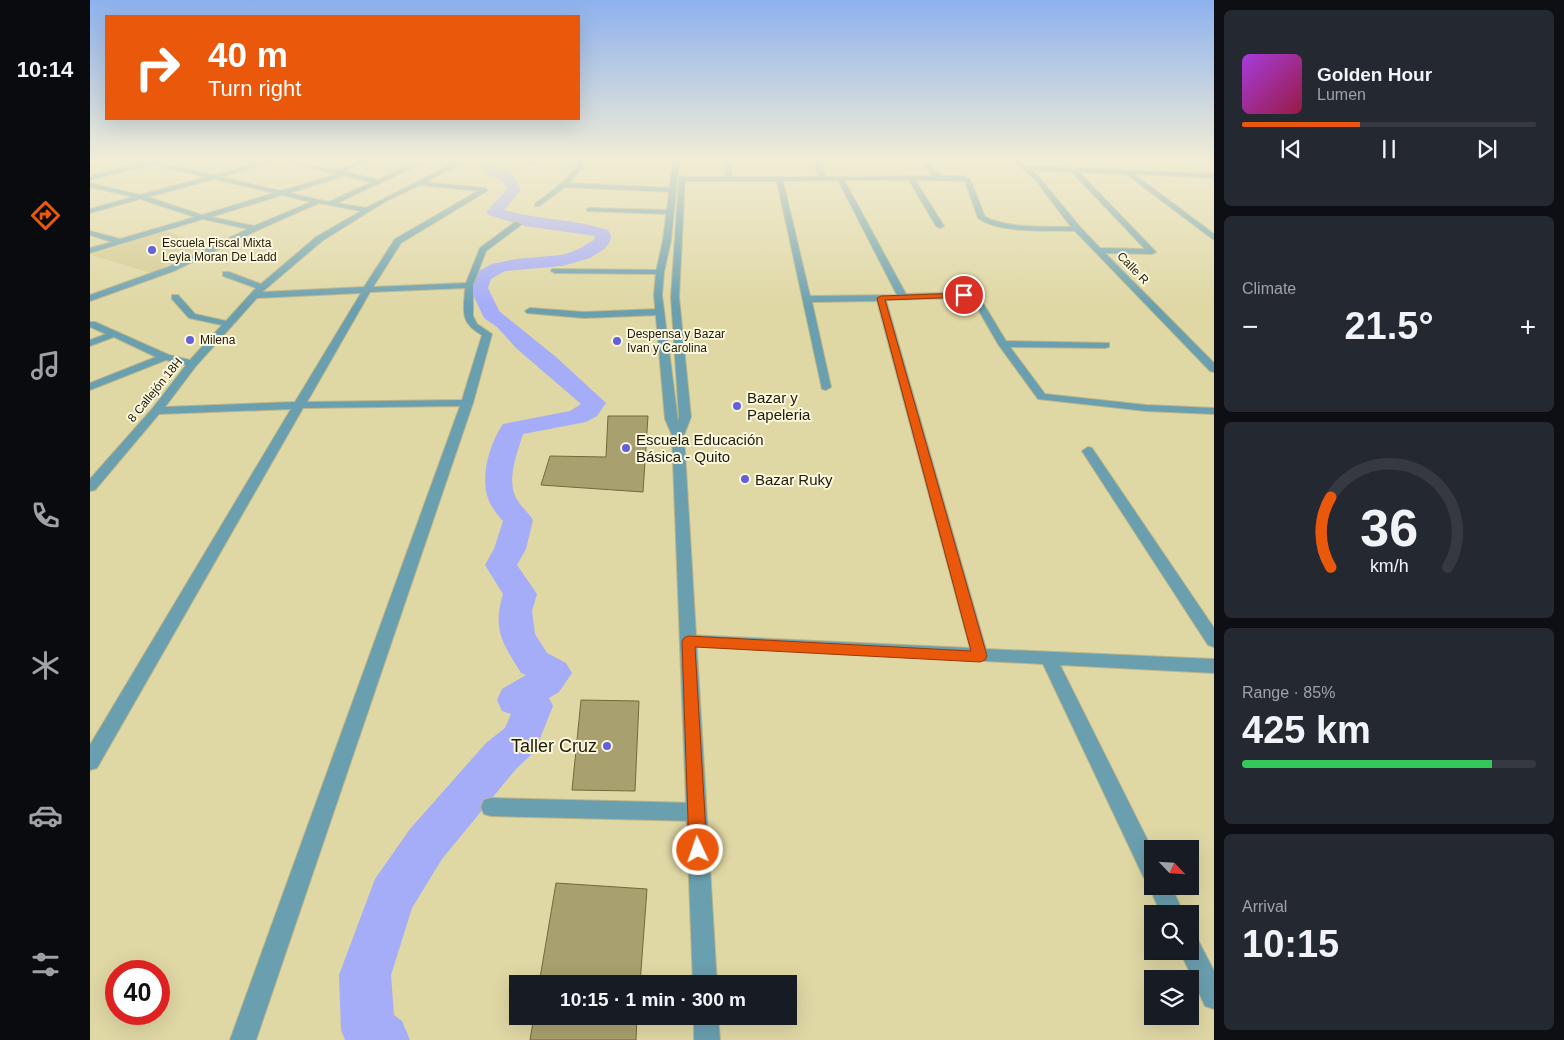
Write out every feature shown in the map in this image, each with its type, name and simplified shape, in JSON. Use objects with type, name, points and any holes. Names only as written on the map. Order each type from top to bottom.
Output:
[{"type":"street","points":[[179,210],[203,217],[255,228]]},
{"type":"street","points":[[90,251],[227,210]]},
{"type":"street","points":[[90,298],[171,268],[299,210]]},
{"type":"street","name":"8 Callejón 18H","points":[[90,487],[156,411],[192,364],[259,291],[319,239],[367,210]]},
{"type":"street","points":[[90,762],[366,291],[398,241],[452,210]]},
{"type":"street","points":[[589,210],[669,212],[667,240],[660,272],[659,312],[670,419],[678,435],[705,975]]},
{"type":"street","points":[[678,435],[685,417],[675,297],[680,210]]},
{"type":"street","points":[[787,210],[826,387]]},
{"type":"street","points":[[857,210],[903,298]]},
{"type":"street","points":[[930,210],[940,226]]},
{"type":"street","points":[[979,210],[982,218],[987,222],[1005,225],[1076,229]]},
{"type":"street","name":"Calle R","points":[[1061,210],[1076,229],[1214,369]]},
{"type":"street","points":[[1098,250],[1152,252],[1112,210]]},
{"type":"street","points":[[1176,210],[1214,238]]},
{"type":"street","points":[[243,1040],[467,403],[488,334],[473,326],[468,316],[469,285],[483,250],[518,224]]},
{"type":"street","points":[[90,233],[120,242]]},
{"type":"street","points":[[667,240],[678,241]]},
{"type":"street","points":[[555,271],[660,272]]},
{"type":"street","points":[[226,274],[259,291],[366,291],[469,285]]},
{"type":"street","points":[[806,299],[964,295],[977,300],[1003,344],[1042,397],[1146,408],[1214,411]]},
{"type":"street","points":[[175,297],[192,316],[228,324]]},
{"type":"street","points":[[881,298],[980,656]]},
{"type":"street","points":[[530,311],[584,315],[659,312]]},
{"type":"street","points":[[92,324],[165,357],[192,364]]},
{"type":"street","points":[[90,344],[114,334]]},
{"type":"street","points":[[1003,344],[1105,345]]},
{"type":"street","points":[[90,387],[165,357]]},
{"type":"street","points":[[156,411],[300,405],[467,403]]},
{"type":"street","points":[[1088,451],[1214,641]]},
{"type":"street","points":[[688,641],[1049,660],[1214,666]]},
{"type":"street","points":[[1049,660],[1144,855]]},
{"type":"street","points":[[491,807],[696,812]]},
{"type":"street","points":[[1196,960],[1214,997]]},
{"type":"street","points":[[706,1025],[707,1040]]},
{"type":"shaded area","name":"Escuela Fiscal Mixta Leyla Moran De Ladd","points":[[165,231],[210,245],[151,273],[91,255]]},
{"type":"building","name":"Escuela Educación Básica - Quito","points":[[608,416],[648,416],[643,492],[541,485],[550,456],[606,457]]},
{"type":"building","name":"Taller Cruz","points":[[581,700],[639,701],[635,791],[572,790]]},
{"type":"building","points":[[556,883],[647,889],[641,975],[541,975]]},
{"type":"building","points":[[532,1025],[637,1025],[636,1040],[530,1040]]},
{"type":"waterway","points":[[383,1040],[368,1030],[365,975],[392,896],[426,844],[501,756],[521,739],[534,706],[516,700],[546,681],[553,673],[543,666],[534,663],[517,636],[515,611],[520,594],[501,565],[510,549],[518,520],[502,498],[500,489],[499,472],[506,445],[512,429],[577,417],[588,411],[594,403],[524,343],[504,323],[491,314],[479,288],[483,276],[501,267],[562,261],[583,254],[600,244],[603,238],[602,233],[593,230],[525,221],[494,212],[496,210]]},
{"type":"place","name":"Escuela Fiscal Mixta Leyla Moran De Ladd","points":[[152,250]]},
{"type":"place","name":"Milena","points":[[190,340]]},
{"type":"place","name":"Despensa y Bazar Ivan y Carolina","points":[[617,341]]},
{"type":"place","name":"Bazar y Papeleria","points":[[737,406]]},
{"type":"place","name":"Escuela Educación Básica - Quito","points":[[626,448]]},
{"type":"place","name":"Bazar Ruky","points":[[745,479]]},
{"type":"place","name":"Taller Cruz","points":[[607,746]]},
{"type":"route","points":[[698,850],[688,641],[980,656],[881,298],[964,295]]}]
